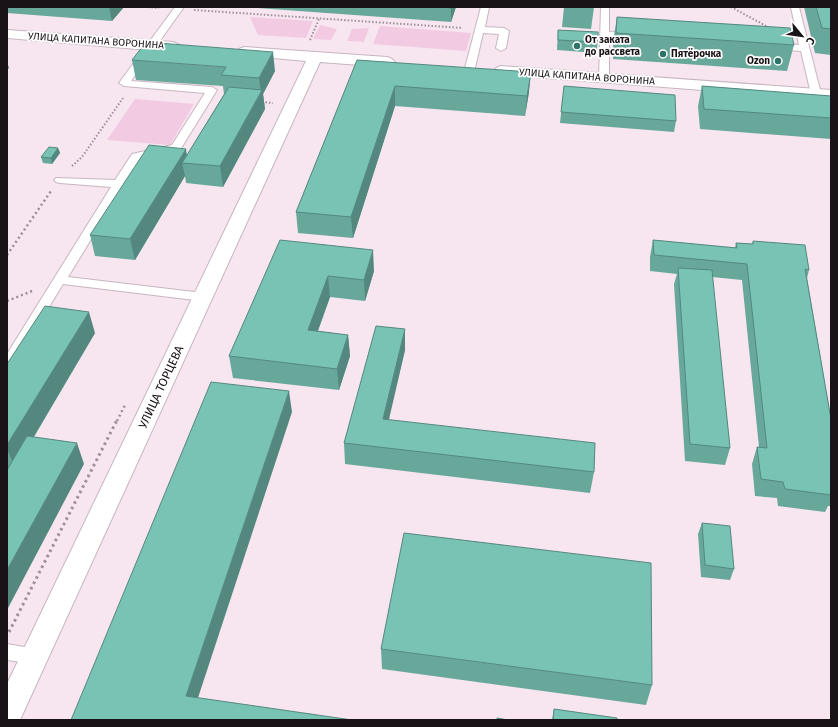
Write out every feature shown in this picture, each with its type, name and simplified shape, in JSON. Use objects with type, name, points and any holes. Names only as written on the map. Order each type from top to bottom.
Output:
[{"type":"street","name":"УЛИЦА КАПИТАНА ВОРОНИНА","points":[[7,34],[184,48]]},
{"type":"street","points":[[232,51],[400,63]]},
{"type":"street","name":"УЛИЦА ТОРЦЕВА","points":[[7,716],[315,57]]},
{"type":"street","name":"УЛИЦА КАПИТАНА ВОРОНИНА","points":[[454,67],[824,95]]},
{"type":"lane","points":[[470,68],[485,7]]},
{"type":"lane","points":[[604,78],[605,7]]},
{"type":"lane","points":[[795,7],[805,48],[824,95]]},
{"type":"lane","points":[[7,365],[136,156],[176,148],[212,90],[124,83],[179,8]]},
{"type":"lane","points":[[479,30],[504,31],[501,48]]},
{"type":"lane","points":[[605,34],[643,37]]},
{"type":"lane","points":[[766,45],[805,48]]},
{"type":"lane","points":[[60,180],[118,184]]},
{"type":"lane","points":[[60,280],[203,297]]},
{"type":"lane","points":[[7,652],[35,656]]},
{"type":"path","points":[[731,7],[771,29]]},
{"type":"path","points":[[179,8],[479,30]]},
{"type":"path","points":[[258,102],[280,104]]},
{"type":"shaded area","points":[[250,17],[313,21],[306,38],[258,35]]},
{"type":"shaded area","points":[[320,25],[337,29],[331,40],[313,39]]},
{"type":"shaded area","points":[[380,26],[471,33],[466,51],[373,44]]},
{"type":"shaded area","points":[[369,28],[364,42],[347,41],[352,29]]},
{"type":"shaded area","points":[[135,99],[194,104],[170,145],[107,140]]},
{"type":"building","points":[[816,7],[831,7],[831,29],[822,28]]},
{"type":"building","points":[[617,17],[790,28],[794,45],[616,33]]},
{"type":"building","points":[[558,30],[598,32],[598,42],[558,40]]},
{"type":"building","points":[[146,42],[273,52],[259,78],[221,75],[226,67],[132,60]]},
{"type":"building","points":[[357,60],[531,72],[527,96],[395,86],[351,217],[296,212]]},
{"type":"building","points":[[564,86],[675,95],[676,121],[561,112]]},
{"type":"building","points":[[702,86],[831,96],[831,118],[704,109]]},
{"type":"building","points":[[229,87],[262,90],[220,166],[182,163]]},
{"type":"building","points":[[149,145],[186,149],[130,239],[90,235]]},
{"type":"building","points":[[49,147],[58,148],[51,158],[41,157]]},
{"type":"building","points":[[280,240],[373,250],[364,280],[328,276],[308,330],[348,335],[337,369],[229,356]]},
{"type":"building","points":[[653,240],[737,248],[736,243],[753,244],[753,241],[805,245],[809,270],[805,269],[831,419],[831,495],[785,489],[783,482],[761,479],[757,447],[767,448],[747,264],[654,255]]},
{"type":"building","points":[[678,268],[712,270],[730,448],[690,444]]},
{"type":"building","points":[[45,306],[89,312],[7,445],[7,364]]},
{"type":"building","points":[[376,326],[405,329],[383,419],[595,443],[594,472],[344,443]]},
{"type":"building","points":[[211,382],[289,391],[186,696],[352,720],[71,720]]},
{"type":"building","points":[[27,436],[77,443],[7,570],[7,470]]},
{"type":"building","points":[[702,523],[730,526],[734,569],[705,565]]},
{"type":"building","points":[[404,533],[651,563],[652,685],[381,649]]},
{"type":"building","points":[[554,709],[617,718],[617,720],[553,720]]},
{"type":"building","points":[[497,718],[508,720],[497,720]]},
{"type":"place","name":"От заката до рассвета","points":[[577,46]]},
{"type":"place","name":"Пятёрочка","points":[[663,54]]},
{"type":"place","name":"Ozon","points":[[778,61]]}]
